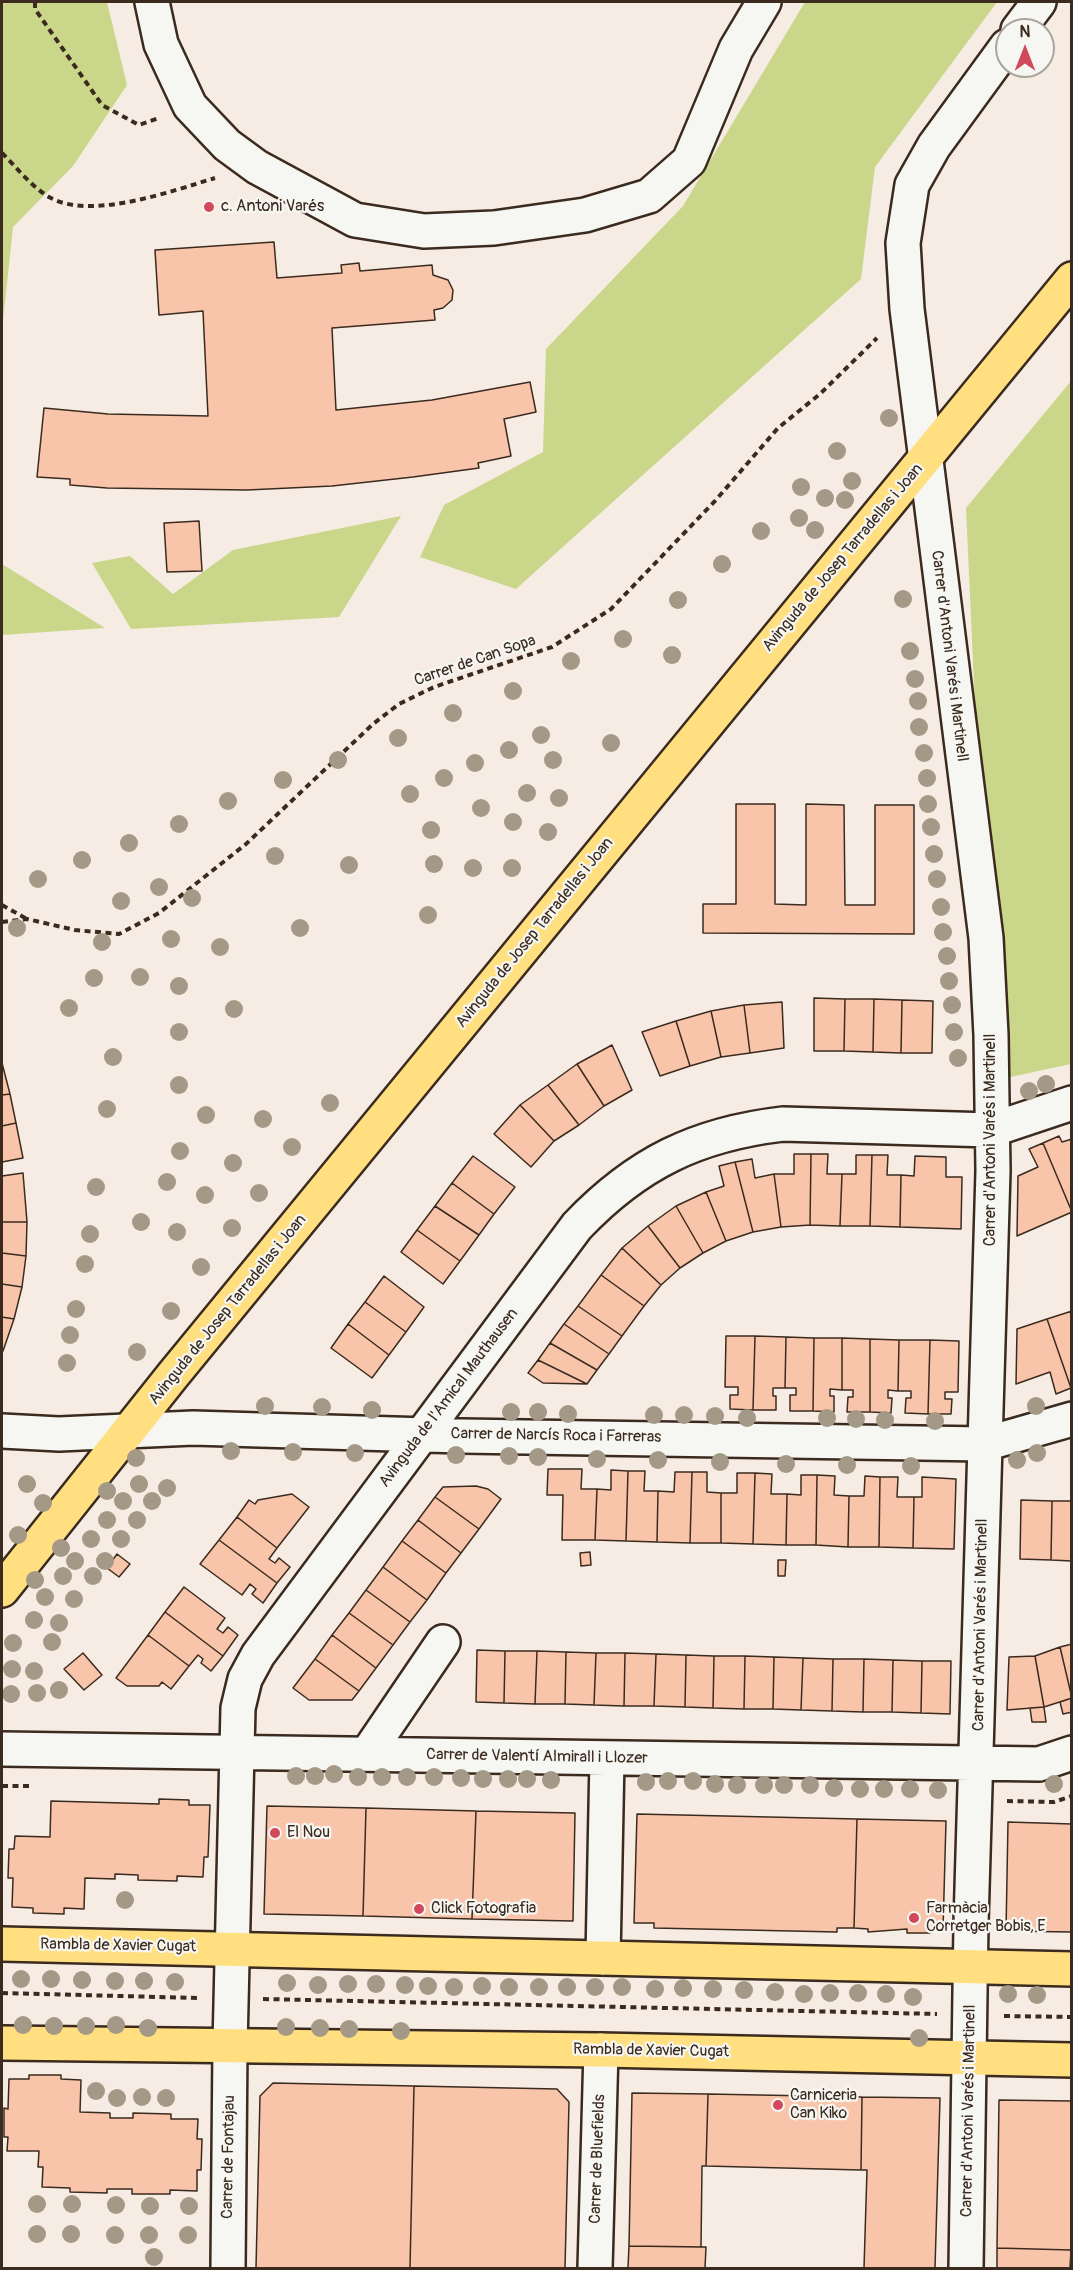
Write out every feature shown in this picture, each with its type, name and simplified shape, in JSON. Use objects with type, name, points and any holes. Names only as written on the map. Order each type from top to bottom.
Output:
[{"type":"main road","name":"Avinguda de Josep Tarradellas i Joan","points":[[2,1590],[129,1431],[1071,279]]},
{"type":"main road","name":"Rambla de Xavier Cugat","points":[[2,1944],[1071,1969]]},
{"type":"main road","name":"Rambla de Xavier Cugat","points":[[2,2043],[601,2050],[1071,2060]]},
{"type":"street","points":[[153,2],[161,44],[190,106],[227,145],[257,167],[355,220],[424,231],[494,228],[585,215],[649,196],[689,161],[736,49],[764,2]]},
{"type":"street","points":[[1027,18],[1039,2]]},
{"type":"street","name":"Carrer d'Antoni Varés i Martinell","points":[[966,2268],[993,1171],[992,1081],[986,938],[907,309],[903,243],[912,185],[934,146],[995,62]]},
{"type":"street","points":[[951,1129],[975,1112],[992,1081]]},
{"type":"street","name":"Avinguda de l'Amical Mauthausen","points":[[234,1949],[240,1694],[258,1655],[577,1226],[600,1202],[652,1163],[680,1149],[750,1128],[783,1124],[991,1130],[1071,1103]]},
{"type":"street","name":"Carrer de Narcís Roca i Farreras","points":[[2,1431],[59,1434],[193,1428],[985,1444],[1071,1419]]},
{"type":"street","points":[[367,1754],[443,1642]]},
{"type":"street","name":"Carrer de Valentí Almirall i Llozer","points":[[2,1749],[977,1764],[1039,1764],[1071,1753]]},
{"type":"street","points":[[603,1958],[607,1758]]},
{"type":"street","points":[[230,2046],[234,1949]]},
{"type":"street","name":"Carrer de Fontajau","points":[[228,2268],[230,2046]]},
{"type":"street","name":"Carrer de Bluefields","points":[[595,2268],[601,2050]]},
{"type":"path","points":[[35,2],[36,9],[102,105],[139,125],[190,106]]},
{"type":"path","points":[[2,153],[49,196],[69,204],[88,206],[143,197],[257,167]]},
{"type":"path","name":"Carrer de Can Sopa","points":[[2,922],[27,919],[75,930],[119,934],[140,925],[246,844],[373,724],[399,704],[424,691],[552,647],[611,609],[708,509],[778,428],[820,394],[907,309]]},
{"type":"path","points":[[2,905],[27,919]]},
{"type":"path","points":[[2,1993],[1071,2017]]},
{"type":"green space","points":[[2,2],[107,2],[127,85],[73,166],[13,227],[2,330]]},
{"type":"green space","points":[[805,2],[997,2],[875,167],[861,279],[516,589],[420,557],[444,505],[543,452],[546,349],[683,206]]},
{"type":"green space","points":[[1071,381],[1071,1064],[992,1081],[966,508]]},
{"type":"green space","points":[[401,516],[339,617],[131,629],[92,563],[130,556],[173,594],[233,550]]},
{"type":"green space","points":[[2,564],[105,628],[2,635]]},
{"type":"building","points":[[274,242],[277,278],[342,273],[341,265],[359,263],[360,271],[432,265],[433,275],[448,280],[453,290],[452,300],[443,308],[434,310],[435,320],[332,328],[336,410],[432,400],[530,382],[536,412],[504,419],[511,456],[478,463],[479,468],[413,477],[332,486],[247,490],[107,488],[70,485],[70,479],[37,477],[44,408],[108,414],[208,416],[203,311],[159,315],[155,250]]},
{"type":"building","points":[[199,521],[202,571],[167,572],[164,523]]},
{"type":"building","points":[[736,804],[775,804],[775,904],[806,905],[806,804],[844,805],[845,905],[875,905],[875,805],[914,805],[914,934],[703,933],[703,904],[736,904]]},
{"type":"building","points":[[814,998],[845,999],[844,1051],[814,1051]]},
{"type":"building","points":[[845,999],[874,999],[873,1052],[844,1051]]},
{"type":"building","points":[[874,999],[902,1000],[901,1053],[873,1052]]},
{"type":"building","points":[[902,1000],[933,1001],[932,1053],[901,1053]]},
{"type":"building","points":[[782,1002],[784,1048],[750,1053],[744,1005]]},
{"type":"building","points":[[744,1005],[750,1053],[721,1057],[711,1011]]},
{"type":"building","points":[[711,1011],[721,1057],[690,1066],[676,1021]]},
{"type":"building","points":[[676,1021],[690,1066],[660,1076],[642,1032]]},
{"type":"building","points":[[612,1045],[632,1090],[604,1106],[577,1064]]},
{"type":"building","points":[[2,1063],[10,1094],[2,1095]]},
{"type":"building","points":[[577,1064],[604,1106],[579,1125],[548,1085]]},
{"type":"building","points":[[548,1085],[579,1125],[554,1141],[520,1105]]},
{"type":"building","points":[[10,1094],[16,1123],[2,1126],[2,1095]]},
{"type":"building","points":[[520,1105],[554,1141],[531,1167],[494,1134]]},
{"type":"building","points":[[16,1123],[23,1158],[2,1162],[2,1126]]},
{"type":"building","points":[[1059,1136],[1062,1142],[1072,1139],[1072,1212],[1043,1143]]},
{"type":"building","points":[[1043,1143],[1072,1212],[1017,1236],[1018,1176],[1038,1167],[1029,1149]]},
{"type":"building","points":[[794,1154],[811,1154],[810,1225],[781,1227],[774,1174],[794,1174]]},
{"type":"building","points":[[811,1154],[828,1154],[827,1174],[842,1174],[840,1226],[810,1225]]},
{"type":"building","points":[[856,1155],[872,1155],[870,1226],[840,1226],[842,1174],[856,1174]]},
{"type":"building","points":[[872,1155],[888,1155],[887,1175],[901,1175],[900,1227],[870,1226]]},
{"type":"building","points":[[473,1156],[515,1187],[494,1214],[452,1183]]},
{"type":"building","points":[[915,1156],[946,1157],[946,1177],[962,1177],[961,1229],[900,1227],[901,1175],[914,1176]]},
{"type":"building","points":[[752,1159],[755,1178],[774,1174],[781,1227],[753,1232],[735,1162]]},
{"type":"building","points":[[735,1162],[753,1232],[726,1241],[706,1192],[724,1186],[719,1166]]},
{"type":"building","points":[[23,1173],[27,1222],[2,1222],[2,1176]]},
{"type":"building","points":[[452,1183],[494,1214],[479,1235],[435,1206]]},
{"type":"building","points":[[706,1192],[726,1241],[703,1253],[676,1206]]},
{"type":"building","points":[[435,1206],[479,1235],[460,1261],[417,1230]]},
{"type":"building","points":[[676,1206],[703,1253],[680,1268],[648,1226]]},
{"type":"building","points":[[2,1222],[27,1222],[26,1256],[2,1253]]},
{"type":"building","points":[[648,1226],[680,1268],[661,1285],[622,1248]]},
{"type":"building","points":[[417,1230],[460,1261],[443,1284],[401,1252]]},
{"type":"building","points":[[622,1248],[661,1285],[644,1306],[601,1275]]},
{"type":"building","points":[[2,1253],[26,1256],[22,1287],[2,1284]]},
{"type":"building","points":[[601,1275],[644,1306],[622,1336],[578,1306]]},
{"type":"building","points":[[384,1276],[424,1307],[406,1332],[365,1302]]},
{"type":"building","points":[[2,1284],[22,1287],[14,1319],[2,1317]]},
{"type":"building","points":[[365,1302],[406,1332],[389,1355],[348,1324]]},
{"type":"building","points":[[578,1306],[622,1336],[609,1354],[564,1324]]},
{"type":"building","points":[[1072,1311],[1072,1388],[1071,1388],[1047,1319]]},
{"type":"building","points":[[2,1317],[14,1319],[3,1351],[2,1350]]},
{"type":"building","points":[[1047,1319],[1071,1388],[1056,1394],[1050,1372],[1016,1384],[1017,1329]]},
{"type":"building","points":[[348,1324],[389,1355],[372,1378],[331,1348]]},
{"type":"building","points":[[564,1324],[609,1354],[597,1370],[550,1343]]},
{"type":"building","points":[[726,1336],[755,1336],[753,1410],[730,1409],[730,1395],[738,1395],[738,1387],[725,1387]]},
{"type":"building","points":[[755,1336],[786,1337],[785,1388],[773,1388],[773,1396],[776,1396],[776,1410],[753,1410]]},
{"type":"building","points":[[786,1337],[814,1338],[813,1411],[790,1411],[790,1395],[796,1395],[796,1388],[785,1388]]},
{"type":"building","points":[[814,1338],[842,1338],[842,1390],[830,1389],[830,1396],[834,1396],[834,1412],[813,1411]]},
{"type":"building","points":[[842,1338],[870,1339],[870,1412],[847,1412],[848,1397],[853,1397],[853,1390],[842,1390]]},
{"type":"building","points":[[870,1339],[899,1340],[898,1391],[888,1390],[888,1398],[892,1398],[891,1413],[870,1412]]},
{"type":"building","points":[[899,1340],[930,1340],[928,1414],[905,1413],[906,1398],[911,1398],[911,1391],[898,1391]]},
{"type":"building","points":[[930,1340],[959,1341],[958,1392],[945,1392],[945,1399],[952,1399],[951,1414],[928,1414]]},
{"type":"building","points":[[550,1343],[597,1370],[587,1384],[538,1360]]},
{"type":"building","points":[[538,1360],[587,1384],[543,1383],[528,1373]]},
{"type":"building","points":[[548,1469],[582,1469],[581,1489],[597,1489],[595,1540],[562,1540],[563,1495],[547,1495]]},
{"type":"building","points":[[611,1470],[628,1471],[626,1541],[595,1540],[597,1489],[611,1490]]},
{"type":"building","points":[[628,1471],[645,1471],[644,1491],[658,1491],[657,1542],[626,1541]]},
{"type":"building","points":[[675,1472],[692,1472],[690,1543],[657,1542],[658,1491],[674,1492]]},
{"type":"building","points":[[692,1472],[707,1472],[707,1492],[721,1493],[721,1543],[690,1543]]},
{"type":"building","points":[[737,1473],[755,1473],[753,1544],[721,1543],[721,1493],[737,1493]]},
{"type":"building","points":[[755,1473],[772,1474],[771,1494],[787,1494],[786,1545],[753,1544]]},
{"type":"building","points":[[801,1475],[817,1475],[816,1545],[786,1545],[787,1494],[801,1495]]},
{"type":"building","points":[[817,1475],[835,1476],[834,1495],[849,1496],[848,1547],[816,1545]]},
{"type":"building","points":[[865,1476],[880,1477],[879,1547],[848,1547],[849,1496],[864,1496]]},
{"type":"building","points":[[880,1477],[898,1477],[897,1497],[914,1497],[913,1548],[879,1547]]},
{"type":"building","points":[[922,1477],[956,1479],[954,1549],[913,1548],[914,1497],[922,1497]]},
{"type":"building","points":[[476,1486],[488,1489],[501,1499],[479,1529],[435,1497],[443,1487]]},
{"type":"building","points":[[292,1494],[309,1507],[277,1548],[237,1517],[249,1500],[255,1504],[258,1500]]},
{"type":"building","points":[[435,1497],[479,1529],[461,1553],[418,1520]]},
{"type":"building","points":[[1021,1500],[1052,1501],[1051,1560],[1020,1559]]},
{"type":"building","points":[[1052,1501],[1072,1501],[1072,1561],[1051,1560]]},
{"type":"building","points":[[237,1517],[277,1548],[269,1559],[275,1563],[279,1558],[290,1567],[277,1583],[219,1540]]},
{"type":"building","points":[[418,1520],[461,1553],[446,1573],[402,1541]]},
{"type":"building","points":[[219,1540],[277,1583],[263,1603],[252,1594],[256,1589],[250,1584],[242,1595],[200,1564]]},
{"type":"building","points":[[402,1541],[446,1573],[427,1600],[383,1567]]},
{"type":"building","points":[[590,1552],[591,1565],[581,1566],[580,1553]]},
{"type":"building","points":[[117,1554],[130,1564],[119,1577],[107,1568]]},
{"type":"building","points":[[778,1560],[786,1560],[785,1576],[778,1576]]},
{"type":"building","points":[[383,1567],[427,1600],[410,1622],[366,1590]]},
{"type":"building","points":[[184,1587],[225,1618],[217,1629],[223,1633],[228,1627],[238,1635],[223,1656],[165,1612]]},
{"type":"building","points":[[366,1590],[410,1622],[393,1645],[349,1613]]},
{"type":"building","points":[[165,1612],[223,1656],[211,1671],[201,1663],[203,1659],[198,1655],[189,1666],[148,1635]]},
{"type":"building","points":[[349,1613],[393,1645],[376,1668],[332,1635]]},
{"type":"building","points":[[148,1635],[189,1666],[171,1689],[162,1682],[159,1686],[127,1686],[116,1678]]},
{"type":"building","points":[[332,1635],[376,1668],[359,1691],[315,1659]]},
{"type":"building","points":[[1072,1644],[1072,1698],[1060,1647]]},
{"type":"building","points":[[1060,1647],[1072,1698],[1044,1707],[1035,1656]]},
{"type":"building","points":[[477,1650],[505,1651],[504,1703],[476,1702]]},
{"type":"building","points":[[505,1651],[537,1651],[535,1704],[504,1703]]},
{"type":"building","points":[[537,1651],[566,1652],[565,1704],[535,1704]]},
{"type":"building","points":[[566,1652],[596,1653],[594,1705],[565,1704]]},
{"type":"building","points":[[83,1653],[102,1675],[84,1690],[64,1669]]},
{"type":"building","points":[[596,1653],[625,1653],[624,1706],[594,1705]]},
{"type":"building","points":[[625,1653],[656,1654],[654,1706],[624,1706]]},
{"type":"building","points":[[656,1654],[686,1655],[685,1707],[654,1706]]},
{"type":"building","points":[[686,1655],[714,1656],[713,1708],[685,1707]]},
{"type":"building","points":[[714,1656],[745,1656],[744,1709],[713,1708]]},
{"type":"building","points":[[745,1656],[774,1657],[773,1709],[744,1709]]},
{"type":"building","points":[[1035,1656],[1044,1707],[1007,1710],[1009,1657]]},
{"type":"building","points":[[774,1657],[803,1658],[801,1710],[773,1709]]},
{"type":"building","points":[[803,1658],[833,1659],[832,1711],[801,1710]]},
{"type":"building","points":[[315,1659],[359,1691],[352,1700],[309,1700],[293,1688]]},
{"type":"building","points":[[833,1659],[864,1659],[863,1712],[832,1711]]},
{"type":"building","points":[[864,1659],[893,1660],[892,1712],[863,1712]]},
{"type":"building","points":[[893,1660],[922,1661],[921,1713],[892,1712]]},
{"type":"building","points":[[922,1661],[951,1661],[950,1714],[921,1713]]},
{"type":"building","points":[[1072,1698],[1072,1712],[1063,1714],[1060,1702]]},
{"type":"building","points":[[1044,1707],[1046,1722],[1032,1722],[1030,1708]]},
{"type":"building","points":[[159,1799],[189,1800],[189,1805],[210,1805],[208,1857],[204,1857],[203,1877],[177,1876],[177,1881],[138,1880],[138,1875],[115,1874],[115,1879],[85,1878],[84,1909],[64,1908],[64,1914],[33,1913],[33,1908],[12,1907],[13,1878],[8,1878],[9,1849],[14,1849],[15,1836],[50,1837],[51,1801],[159,1804]]},
{"type":"building","points":[[267,1806],[366,1808],[363,1916],[264,1914]]},
{"type":"building","points":[[366,1808],[476,1811],[472,1919],[363,1916]]},
{"type":"building","points":[[476,1811],[575,1813],[573,1921],[472,1919]]},
{"type":"building","points":[[637,1814],[857,1819],[854,1928],[837,1928],[837,1932],[654,1928],[654,1923],[634,1923]]},
{"type":"building","points":[[857,1819],[946,1821],[943,1930],[930,1930],[930,1933],[907,1933],[907,1929],[868,1932],[868,1929],[854,1928]]},
{"type":"building","points":[[1008,1822],[1072,1824],[1072,1932],[1006,1931]]},
{"type":"building","points":[[29,2075],[61,2075],[61,2079],[81,2080],[80,2112],[110,2113],[110,2118],[133,2118],[133,2113],[171,2114],[171,2119],[198,2119],[197,2139],[202,2139],[201,2170],[197,2170],[197,2191],[170,2190],[170,2194],[132,2194],[132,2189],[107,2189],[107,2193],[70,2192],[70,2188],[42,2187],[43,2167],[38,2167],[39,2151],[7,2151],[8,2137],[4,2137],[4,2108],[8,2109],[9,2079],[29,2079]]},
{"type":"building","points":[[273,2083],[414,2086],[410,2268],[256,2268],[260,2096]]},
{"type":"building","points":[[414,2086],[557,2089],[569,2102],[565,2268],[410,2268]]},
{"type":"building","points":[[632,2093],[708,2094],[706,2166],[702,2166],[701,2247],[629,2246]]},
{"type":"building","points":[[708,2094],[862,2097],[861,2170],[706,2166]]},
{"type":"building","points":[[862,2097],[940,2098],[935,2268],[864,2268],[867,2170],[861,2170]]},
{"type":"building","points":[[999,2100],[1072,2101],[1071,2250],[997,2248]]},
{"type":"building","points":[[629,2246],[706,2247],[705,2268],[628,2268]]},
{"type":"building","points":[[997,2248],[1071,2250],[1070,2268],[997,2268]]},
{"type":"place","name":"c. Antoni Varés","points":[[209,207]]},
{"type":"place","name":"El Nou","points":[[275,1833]]},
{"type":"place","name":"Click Fotografia","points":[[419,1909]]},
{"type":"place","name":"Farmàcia Corretger Bobis, E","points":[[914,1918]]},
{"type":"place","name":"Carniceria Can Kiko","points":[[778,2105]]}]
